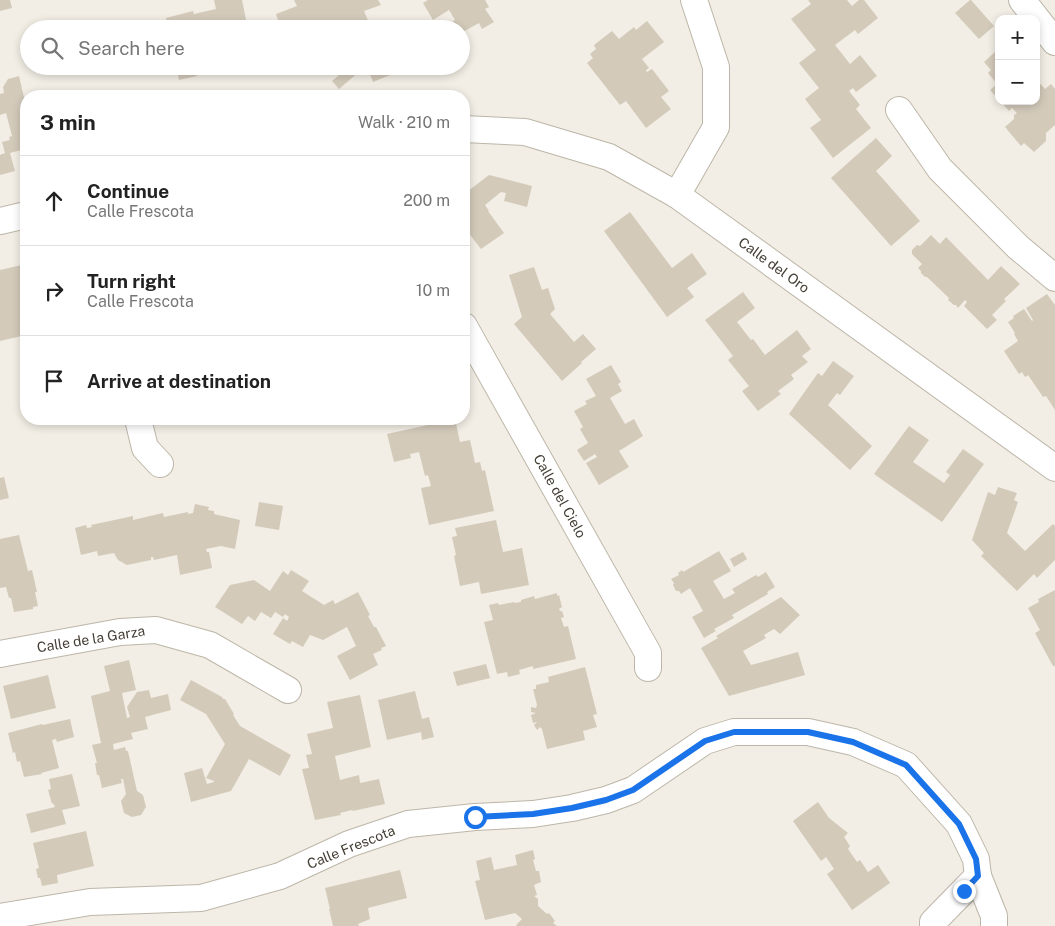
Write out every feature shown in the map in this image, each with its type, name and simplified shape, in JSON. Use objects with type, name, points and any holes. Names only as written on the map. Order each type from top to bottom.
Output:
[{"type":"street","points":[[677,195],[716,128],[716,67],[694,0]]},
{"type":"street","points":[[1022,0],[1055,42]]},
{"type":"street","points":[[899,110],[940,169],[1018,247],[1055,278]]},
{"type":"street","name":"Calle del Oro","points":[[470,129],[525,132],[609,157],[677,195],[1055,468]]},
{"type":"street","points":[[0,221],[20,216]]},
{"type":"street","name":"Calle del Cielo","points":[[470,337],[648,653],[648,668]]},
{"type":"street","points":[[139,425],[145,448],[160,464]]},
{"type":"street","name":"Calle de la Garza","points":[[0,654],[120,632],[156,630],[210,645],[288,690]]},
{"type":"street","name":"Calle Frescota","points":[[0,917],[90,902],[201,898],[280,876],[349,844],[408,824],[475,817],[533,814],[606,800],[633,790],[705,741],[734,732],[808,732],[853,742],[906,765],[959,824],[976,859],[978,876],[994,916],[994,926]]},
{"type":"street","points":[[933,926],[933,922],[978,876]]},
{"type":"building","points":[[0,0],[10,0],[12,8],[0,11]]},
{"type":"building","points":[[214,0],[242,0],[246,20],[166,20],[166,18],[193,11],[194,14],[216,9]]},
{"type":"building","points":[[294,0],[378,0],[381,5],[364,11],[368,20],[278,20],[276,14],[297,6]]},
{"type":"building","points":[[428,0],[485,0],[489,7],[485,9],[494,22],[482,29],[479,23],[470,28],[470,20],[455,20],[449,10],[433,20],[423,3]]},
{"type":"building","points":[[808,0],[847,0],[852,6],[859,0],[864,0],[878,18],[858,34],[855,30],[835,45],[850,64],[860,55],[877,76],[856,92],[853,88],[849,91],[860,105],[856,109],[871,128],[833,158],[810,128],[821,120],[805,99],[819,88],[799,63],[816,50],[791,19],[811,4]]},
{"type":"building","points":[[970,0],[994,26],[979,39],[955,13]]},
{"type":"building","points":[[647,21],[664,42],[642,59],[649,68],[646,70],[647,72],[652,69],[669,91],[661,97],[671,109],[646,128],[626,101],[620,105],[587,63],[593,58],[590,54],[596,49],[594,45],[612,31],[619,39],[634,27],[636,30]]},
{"type":"building","points":[[995,52],[995,82],[988,73],[991,70],[984,62]]},
{"type":"building","points":[[178,75],[197,76],[179,80]]},
{"type":"building","points":[[339,75],[355,75],[339,89],[332,81]]},
{"type":"building","points":[[370,75],[390,75],[373,82]]},
{"type":"building","points":[[19,76],[22,90],[20,90],[20,150],[10,153],[15,171],[0,175],[0,155],[5,153],[2,142],[10,140],[9,137],[12,136],[6,113],[0,115],[0,94],[4,93],[3,87],[8,79]]},
{"type":"building","points":[[1040,83],[1045,89],[1051,84],[1055,89],[1055,125],[1046,133],[1046,141],[1034,152],[1024,143],[1021,146],[1005,127],[1014,119],[1014,115],[1017,113],[1012,108],[1009,111],[1004,105],[1040,105]]},
{"type":"building","points":[[995,86],[995,96],[990,90]]},
{"type":"building","points":[[876,138],[892,156],[876,171],[920,221],[891,246],[831,178]]},
{"type":"building","points":[[489,175],[532,186],[527,207],[504,201],[506,193],[501,192],[485,205],[504,233],[481,249],[470,235],[470,189]]},
{"type":"building","points":[[630,212],[672,268],[692,253],[707,274],[687,288],[694,297],[667,317],[604,231]]},
{"type":"building","points":[[931,235],[940,244],[946,237],[988,280],[1001,266],[1020,284],[1004,299],[1006,301],[992,315],[997,320],[987,329],[964,306],[967,302],[965,300],[958,308],[918,268],[922,264],[912,254],[912,250],[917,245],[920,246]]},
{"type":"building","points":[[20,265],[20,336],[0,341],[0,270]]},
{"type":"building","points":[[534,267],[542,290],[548,288],[555,309],[550,314],[574,342],[583,334],[596,349],[562,381],[514,324],[522,317],[509,275]]},
{"type":"building","points":[[743,292],[755,308],[737,322],[765,355],[797,330],[811,349],[802,356],[808,362],[791,375],[794,379],[778,391],[781,394],[758,411],[742,391],[749,386],[728,360],[733,356],[705,320]]},
{"type":"building","points":[[1047,294],[1055,305],[1055,410],[1046,396],[1043,397],[1028,375],[1025,377],[1022,372],[1019,374],[1004,351],[1018,341],[1008,322],[1014,318],[1013,316],[1024,309],[1032,321],[1026,308]]},
{"type":"building","points":[[833,361],[854,376],[840,395],[837,393],[828,405],[872,446],[850,470],[789,414],[818,373],[822,376]]},
{"type":"building","points":[[611,365],[621,382],[618,384],[622,391],[610,398],[625,424],[634,419],[643,436],[619,451],[629,467],[599,485],[586,463],[597,457],[595,454],[584,461],[577,450],[588,443],[580,429],[583,427],[574,411],[587,404],[585,401],[596,396],[586,379]]},
{"type":"building","points":[[428,425],[456,425],[460,442],[470,440],[475,463],[480,462],[482,471],[485,470],[494,511],[429,525],[421,488],[431,486],[428,475],[425,476],[419,452],[410,454],[411,458],[394,462],[387,434]]},
{"type":"building","points":[[909,426],[929,440],[913,462],[944,483],[950,475],[946,472],[963,449],[984,464],[942,522],[874,474]]},
{"type":"building","points":[[4,477],[9,498],[0,500],[0,478]]},
{"type":"building","points":[[998,487],[1017,493],[1014,500],[1018,502],[1007,533],[1025,551],[1053,524],[1055,526],[1055,560],[1037,578],[1034,574],[1017,591],[981,556],[984,553],[972,540],[988,492],[995,495]]},
{"type":"building","points":[[259,502],[283,506],[279,530],[255,526]]},
{"type":"building","points":[[195,504],[209,507],[208,510],[214,511],[214,514],[240,520],[235,549],[221,546],[206,549],[209,552],[212,568],[180,575],[177,555],[154,560],[151,557],[151,560],[127,565],[118,560],[114,553],[98,556],[97,551],[81,555],[75,528],[86,525],[87,528],[92,527],[91,525],[133,516],[133,520],[163,513],[164,517],[188,512],[188,514],[193,513]]},
{"type":"building","points":[[496,520],[503,552],[522,548],[529,585],[481,594],[479,582],[460,586],[452,537],[457,536],[455,528]]},
{"type":"building","points":[[19,535],[28,571],[32,570],[38,606],[33,607],[33,609],[14,612],[6,587],[0,588],[0,539]]},
{"type":"building","points":[[719,551],[731,571],[713,581],[724,599],[735,593],[732,589],[756,575],[758,577],[766,572],[775,587],[767,592],[768,594],[732,615],[734,618],[714,629],[716,631],[704,638],[692,617],[703,611],[690,588],[681,594],[679,591],[676,591],[671,579],[679,575],[678,573],[682,570],[683,572]]},
{"type":"building","points":[[743,552],[747,559],[734,567],[730,559]]},
{"type":"building","points":[[291,570],[309,581],[302,591],[324,605],[333,600],[335,604],[358,592],[370,615],[368,616],[386,646],[373,654],[378,665],[350,680],[337,656],[356,646],[347,627],[323,640],[310,635],[303,647],[292,641],[290,644],[273,634],[283,618],[287,621],[289,617],[285,614],[283,617],[275,612],[271,618],[261,612],[255,621],[248,616],[242,624],[215,607],[230,585],[254,580],[270,591],[283,571],[288,575]]},
{"type":"building","points":[[1055,590],[1055,666],[1053,666],[1035,633],[1040,630],[1028,608],[1039,602],[1038,599]]},
{"type":"building","points":[[557,593],[562,607],[559,609],[564,617],[561,618],[564,627],[568,626],[576,659],[533,669],[533,666],[519,670],[520,674],[508,677],[507,672],[497,674],[484,622],[493,620],[489,605],[521,602],[521,600],[534,596],[535,599]]},
{"type":"building","points":[[781,597],[800,615],[780,634],[774,629],[764,635],[766,638],[743,651],[751,665],[798,652],[805,675],[729,696],[701,648],[718,638],[716,636]]},
{"type":"building","points":[[129,660],[136,690],[122,693],[127,718],[130,717],[127,707],[137,692],[149,690],[151,698],[168,694],[171,710],[145,717],[148,729],[131,733],[133,739],[113,744],[114,750],[125,747],[126,751],[128,751],[137,791],[143,795],[146,807],[141,815],[132,817],[124,813],[121,801],[126,794],[123,779],[121,779],[122,783],[102,788],[99,775],[97,775],[95,763],[97,763],[92,745],[101,743],[91,696],[110,691],[104,666]]},
{"type":"building","points":[[486,664],[490,678],[457,686],[453,672]]},
{"type":"building","points":[[585,667],[597,714],[593,715],[597,727],[583,731],[585,740],[547,749],[542,729],[540,727],[537,730],[534,725],[537,722],[533,723],[531,715],[536,713],[531,712],[531,707],[536,708],[537,705],[533,689],[536,689],[536,685],[549,682],[548,677]]},
{"type":"building","points":[[48,675],[56,708],[11,719],[3,686]]},
{"type":"building","points":[[191,680],[225,699],[240,726],[291,755],[280,776],[249,759],[231,791],[191,802],[184,773],[202,768],[207,784],[214,782],[206,778],[225,744],[206,714],[180,700]]},
{"type":"building","points":[[415,691],[422,719],[429,717],[434,737],[422,740],[421,732],[387,740],[378,700]]},
{"type":"building","points":[[360,695],[371,747],[335,756],[340,780],[359,775],[360,783],[379,779],[385,804],[352,810],[340,813],[341,815],[315,820],[302,769],[309,768],[306,755],[312,754],[307,734],[333,728],[327,702]]},
{"type":"building","points":[[70,719],[74,737],[57,742],[56,739],[52,740],[59,768],[42,774],[24,777],[20,761],[17,762],[15,752],[13,753],[8,733]]},
{"type":"building","points":[[72,774],[80,806],[62,810],[66,824],[31,833],[26,814],[55,807],[52,804],[48,790],[51,789],[49,779]]},
{"type":"building","points":[[818,802],[829,818],[848,833],[844,837],[850,846],[848,849],[857,862],[860,860],[868,872],[878,865],[890,883],[852,910],[827,874],[834,869],[826,857],[821,861],[793,821]]},
{"type":"building","points":[[86,831],[94,866],[57,875],[58,883],[42,886],[36,869],[39,868],[33,843]]},
{"type":"building","points":[[533,850],[535,859],[533,860],[536,871],[539,871],[541,882],[534,885],[537,895],[534,896],[538,899],[538,906],[547,914],[549,913],[555,921],[553,923],[557,926],[517,926],[522,919],[515,913],[485,920],[475,881],[480,880],[476,861],[491,857],[494,870],[517,865],[515,855]]},
{"type":"building","points":[[400,870],[407,898],[368,908],[370,919],[358,924],[359,926],[333,926],[325,888]]},
{"type":"route","points":[[475,817],[533,814],[606,800],[633,790],[705,741],[734,732],[808,732],[853,742],[906,765],[959,824],[976,859],[978,876],[964,891]]}]
